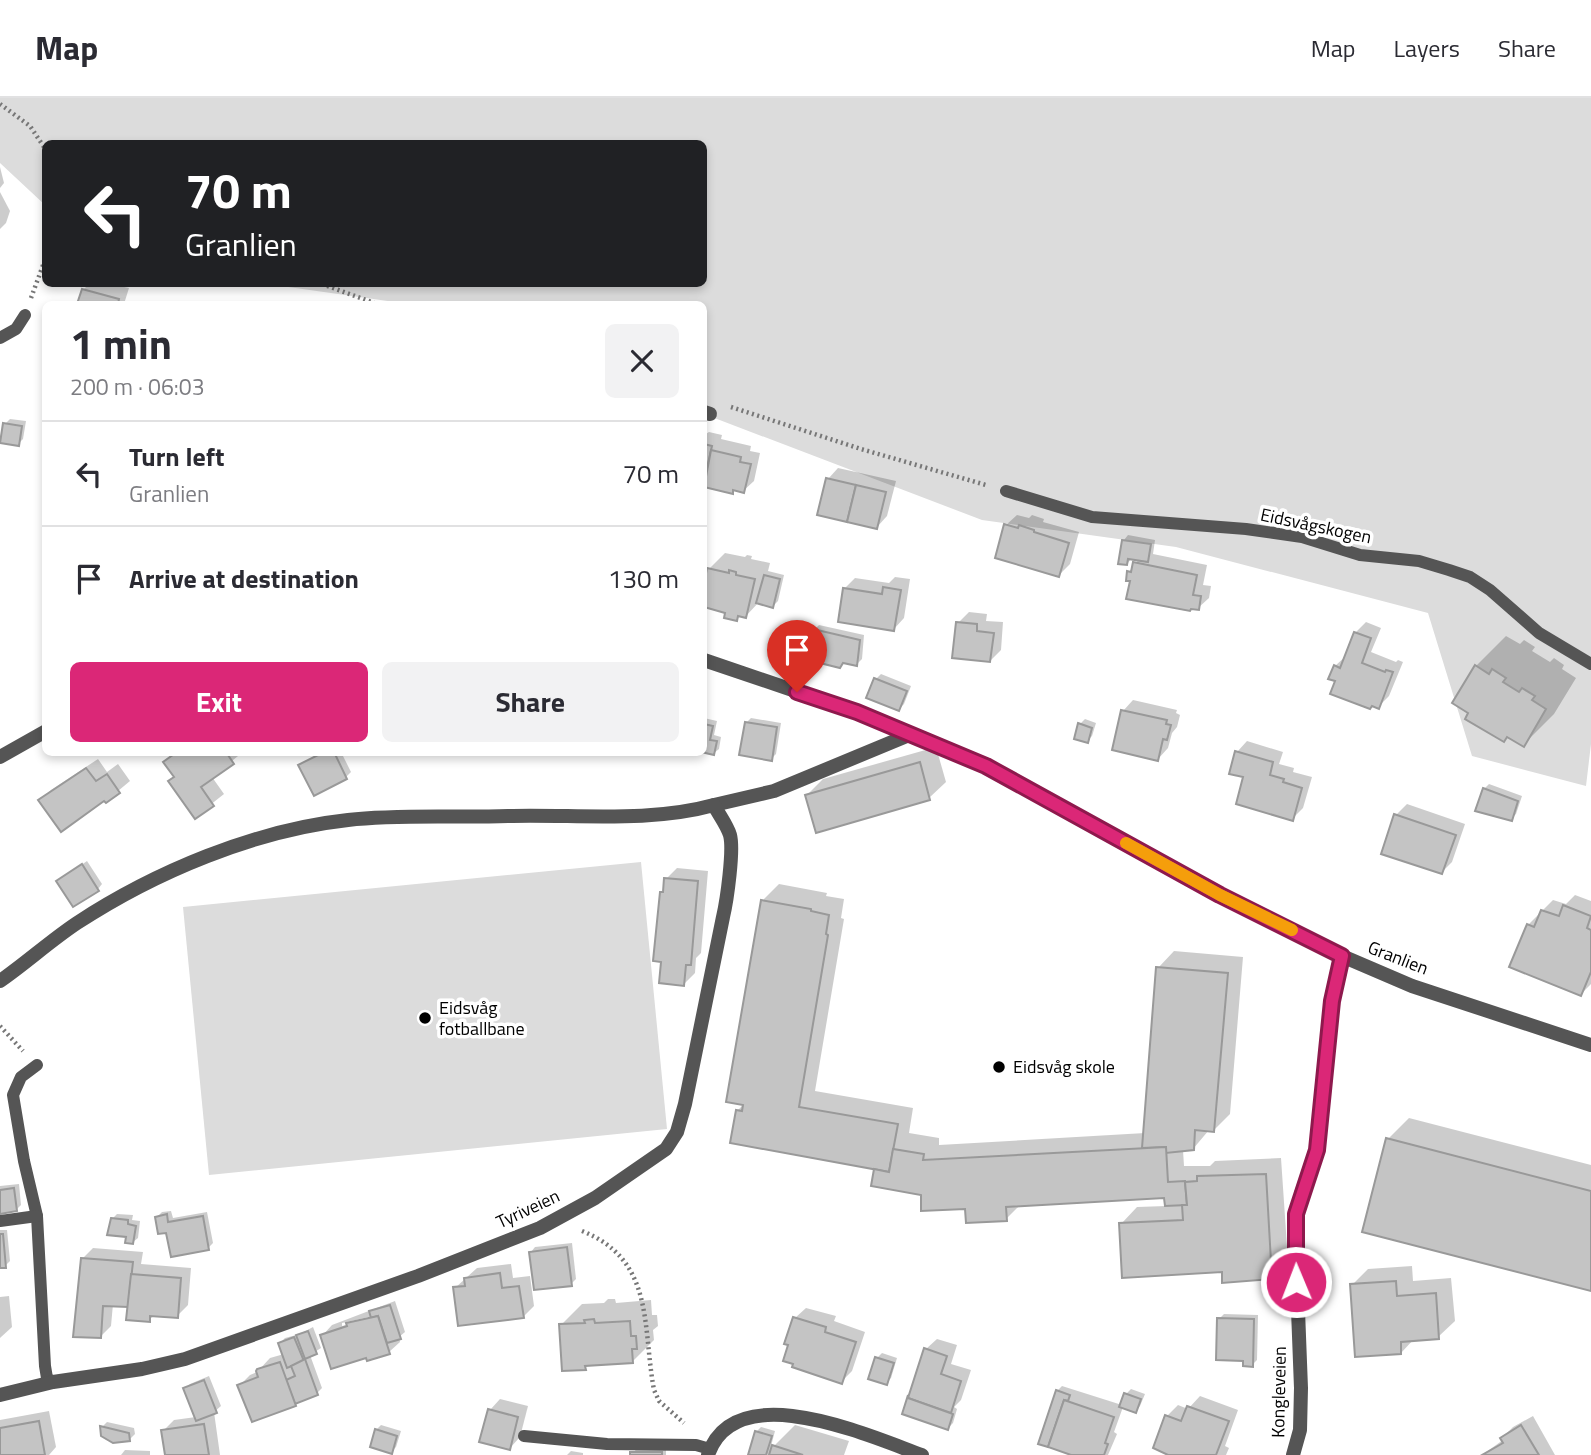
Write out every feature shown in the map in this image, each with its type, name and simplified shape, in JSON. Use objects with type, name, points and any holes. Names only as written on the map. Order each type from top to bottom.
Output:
[{"type":"street","name":"Granlien","points":[[707,661],[857,712],[986,766],[1220,895],[1342,956],[1412,986],[1591,1045]]},
{"type":"street","points":[[0,757],[42,733]]},
{"type":"street","points":[[0,981],[76,924],[138,888],[209,856],[308,826],[404,817],[667,815],[774,791],[909,734]]},
{"type":"street","name":"Tyriveien","points":[[0,1395],[53,1381],[142,1369],[185,1359],[418,1276],[540,1228],[666,1149],[677,1132],[685,1104],[728,893],[732,847],[730,834],[714,805]]},
{"type":"street","name":"Kongleveien","points":[[1293,1455],[1300,1430],[1301,1388],[1295,1257],[1296,1214],[1317,1150],[1332,1001],[1342,956]]},
{"type":"street","points":[[712,1447],[734,1422],[766,1413],[783,1413],[861,1434],[922,1455]]},
{"type":"lane","points":[[0,338],[16,330],[26,315]]},
{"type":"lane","name":"Eidsvågskogen","points":[[1006,491],[1092,517],[1245,529],[1303,537],[1360,555],[1419,561],[1470,577],[1490,590],[1539,633],[1591,664]]},
{"type":"lane","points":[[37,1065],[21,1077],[13,1095],[37,1216],[45,1366],[47,1378],[53,1381]]},
{"type":"lane","points":[[0,1221],[37,1216]]},
{"type":"lane","points":[[524,1436],[607,1444],[688,1444],[712,1447]]},
{"type":"path","points":[[0,104],[30,126],[42,143]]},
{"type":"path","points":[[26,315],[42,269]]},
{"type":"path","points":[[330,287],[369,301]]},
{"type":"path","points":[[722,403],[861,449],[1006,491]]},
{"type":"path","points":[[0,1026],[37,1065]]},
{"type":"path","points":[[561,1217],[571,1226],[600,1238],[622,1256],[638,1286],[645,1307],[653,1390],[659,1401],[712,1447]]},
{"type":"shaded area","points":[[0,98],[1591,98],[1591,744],[1586,786],[1472,756],[1428,613],[1176,547],[982,520],[707,415],[707,301],[388,301],[288,287],[707,287],[707,140],[42,140],[42,202],[0,163]]},
{"type":"shaded area","name":"Eidsvåg fotballbane","points":[[641,862],[667,1129],[209,1175],[183,907]]},
{"type":"building","points":[[82,289],[119,299],[119,301],[78,301]]},
{"type":"building","points":[[3,423],[22,426],[19,446],[0,443]]},
{"type":"building","points":[[707,445],[712,446],[707,468]]},
{"type":"building","points":[[711,450],[741,457],[740,462],[751,464],[744,493],[733,490],[733,494],[707,488]]},
{"type":"building","points":[[826,478],[856,485],[847,522],[817,515]]},
{"type":"building","points":[[856,485],[886,492],[877,529],[847,522]]},
{"type":"building","points":[[1004,524],[1018,528],[1019,525],[1069,543],[1059,577],[995,558]]},
{"type":"building","points":[[1122,540],[1151,544],[1148,562],[1128,559],[1127,565],[1118,564]]},
{"type":"building","points":[[1133,562],[1197,575],[1193,595],[1201,596],[1199,610],[1190,611],[1126,599],[1130,581],[1126,581],[1127,571],[1131,572]]},
{"type":"building","points":[[707,568],[729,573],[729,570],[736,572],[736,575],[755,579],[746,618],[738,616],[737,621],[724,618],[725,613],[707,608]]},
{"type":"building","points":[[764,575],[780,579],[773,608],[756,603]]},
{"type":"building","points":[[883,587],[901,590],[894,631],[838,622],[843,588],[882,594]]},
{"type":"building","points":[[956,622],[977,624],[977,631],[994,633],[990,662],[952,658]]},
{"type":"building","points":[[813,629],[860,640],[857,666],[843,663],[840,668],[808,660],[806,658]]},
{"type":"building","points":[[1354,632],[1371,638],[1362,663],[1385,672],[1393,672],[1379,709],[1372,706],[1370,709],[1330,694],[1335,681],[1328,679],[1334,665],[1340,668]]},
{"type":"building","points":[[1475,665],[1489,674],[1492,669],[1506,678],[1503,682],[1519,692],[1522,688],[1535,696],[1532,700],[1546,709],[1524,747],[1507,737],[1504,742],[1465,719],[1468,713],[1452,703]]},
{"type":"building","points":[[874,678],[907,691],[899,711],[866,698]]},
{"type":"building","points":[[1121,710],[1167,720],[1166,724],[1171,725],[1167,740],[1163,739],[1158,761],[1112,750]]},
{"type":"building","points":[[745,722],[777,727],[772,761],[739,755]]},
{"type":"building","points":[[1078,723],[1092,728],[1088,743],[1074,739]]},
{"type":"building","points":[[707,725],[713,726],[710,740],[717,741],[714,755],[707,753]]},
{"type":"building","points":[[1235,751],[1273,762],[1270,775],[1302,788],[1293,821],[1236,804],[1243,777],[1229,774]]},
{"type":"building","points":[[171,756],[229,756],[234,764],[201,787],[214,806],[195,819],[168,781],[174,777],[163,762]]},
{"type":"building","points":[[316,756],[336,756],[347,779],[314,796],[298,765]]},
{"type":"building","points":[[920,762],[930,800],[816,833],[805,795]]},
{"type":"building","points":[[86,768],[96,781],[107,774],[120,793],[106,803],[104,801],[61,832],[38,800]]},
{"type":"building","points":[[1483,788],[1518,801],[1512,821],[1475,811]]},
{"type":"building","points":[[1394,814],[1456,835],[1442,874],[1381,854]]},
{"type":"building","points":[[82,864],[99,891],[73,907],[56,881]]},
{"type":"building","points":[[664,878],[698,881],[691,965],[686,965],[684,986],[659,983],[661,962],[653,961],[660,892],[663,892]]},
{"type":"building","points":[[761,900],[829,915],[799,1107],[898,1124],[889,1172],[730,1143],[736,1110],[742,1111],[743,1105],[726,1102]]},
{"type":"building","points":[[1563,905],[1591,916],[1587,928],[1591,930],[1591,972],[1581,996],[1509,967],[1527,924],[1534,927],[1541,910],[1559,916]]},
{"type":"building","points":[[1156,967],[1228,973],[1214,1132],[1195,1130],[1194,1150],[1166,1153],[1166,1147],[1142,1148]]},
{"type":"building","points":[[1386,1138],[1591,1191],[1591,1291],[1362,1232]]},
{"type":"building","points":[[1166,1147],[1168,1182],[1185,1181],[1187,1205],[1165,1206],[1164,1198],[1006,1207],[1007,1221],[966,1223],[965,1209],[921,1211],[921,1195],[871,1186],[874,1169],[889,1172],[893,1149],[924,1154],[923,1160]]},
{"type":"building","points":[[1266,1174],[1272,1279],[1222,1283],[1222,1272],[1122,1278],[1119,1223],[1183,1220],[1182,1205],[1187,1205],[1185,1182],[1197,1181],[1197,1176]]},
{"type":"building","points":[[14,1188],[17,1211],[0,1214],[0,1190]]},
{"type":"building","points":[[167,1214],[168,1222],[203,1216],[209,1250],[171,1257],[166,1233],[158,1234],[155,1217]]},
{"type":"building","points":[[111,1218],[128,1220],[128,1224],[136,1226],[133,1244],[125,1243],[126,1237],[107,1235]]},
{"type":"building","points":[[0,1234],[3,1234],[6,1268],[0,1268]]},
{"type":"building","points":[[567,1247],[572,1286],[534,1290],[529,1252]]},
{"type":"building","points":[[81,1258],[133,1262],[128,1307],[103,1306],[101,1338],[73,1337]]},
{"type":"building","points":[[500,1273],[502,1288],[519,1286],[524,1318],[458,1326],[453,1287],[465,1286],[464,1278]]},
{"type":"building","points":[[131,1274],[181,1278],[178,1318],[150,1316],[150,1322],[126,1320]]},
{"type":"building","points":[[1396,1281],[1397,1296],[1436,1293],[1439,1339],[1401,1342],[1401,1354],[1355,1357],[1350,1284]]},
{"type":"building","points":[[390,1305],[401,1339],[387,1343],[378,1316],[371,1318],[369,1311]]},
{"type":"building","points":[[378,1316],[390,1354],[331,1369],[320,1335],[347,1326],[346,1323]]},
{"type":"building","points":[[793,1317],[826,1327],[825,1332],[856,1342],[842,1384],[792,1367],[793,1364],[783,1361],[788,1345],[784,1344]]},
{"type":"building","points":[[1217,1318],[1254,1319],[1253,1367],[1243,1366],[1243,1361],[1216,1360]]},
{"type":"building","points":[[594,1319],[595,1323],[630,1321],[631,1336],[636,1336],[637,1349],[632,1349],[633,1363],[585,1366],[586,1370],[562,1371],[559,1324],[585,1323],[584,1320]]},
{"type":"building","points":[[308,1331],[317,1354],[305,1359],[296,1335]]},
{"type":"building","points":[[294,1337],[304,1361],[287,1368],[278,1343]]},
{"type":"building","points":[[924,1348],[947,1356],[941,1374],[961,1381],[951,1413],[908,1398]]},
{"type":"building","points":[[875,1357],[894,1363],[887,1385],[868,1379]]},
{"type":"building","points":[[305,1359],[318,1395],[295,1404],[286,1380],[295,1376],[291,1366]]},
{"type":"building","points":[[280,1362],[296,1406],[252,1422],[237,1385],[258,1377],[257,1369]]},
{"type":"building","points":[[204,1380],[217,1413],[196,1421],[183,1388]]},
{"type":"building","points":[[1056,1390],[1070,1395],[1068,1401],[1064,1400],[1048,1447],[1038,1444]]},
{"type":"building","points":[[1124,1393],[1141,1399],[1136,1413],[1119,1407]]},
{"type":"building","points":[[908,1395],[908,1398],[953,1414],[948,1430],[902,1414]]},
{"type":"building","points":[[1064,1400],[1114,1417],[1104,1455],[1071,1455],[1048,1447]]},
{"type":"building","points":[[1187,1406],[1229,1421],[1216,1455],[1168,1455],[1153,1448],[1165,1415],[1181,1421]]},
{"type":"building","points":[[488,1409],[518,1417],[510,1450],[479,1442]]},
{"type":"building","points":[[39,1421],[45,1455],[0,1455],[0,1428]]},
{"type":"building","points":[[204,1424],[209,1455],[165,1455],[161,1430]]},
{"type":"building","points":[[1521,1425],[1539,1455],[1482,1455],[1503,1443],[1500,1438]]},
{"type":"building","points":[[100,1426],[129,1433],[130,1441],[113,1443],[101,1436]]},
{"type":"building","points":[[375,1429],[397,1436],[392,1454],[370,1447]]},
{"type":"building","points":[[755,1431],[772,1436],[766,1455],[748,1455]]},
{"type":"building","points":[[772,1445],[803,1455],[769,1455]]},
{"type":"building","points":[[630,1452],[662,1452],[662,1455],[630,1455]]},
{"type":"slow traffic","points":[[1126,843],[1220,895],[1292,930]]},
{"type":"place","name":"Eidsvåg fotballbane","points":[[425,1018]]},
{"type":"place","name":"Eidsvåg skole","points":[[999,1067]]},
{"type":"route","points":[[797,692],[857,712],[986,766],[1220,895],[1342,956],[1332,1001],[1317,1150],[1296,1214],[1296,1282]]}]
